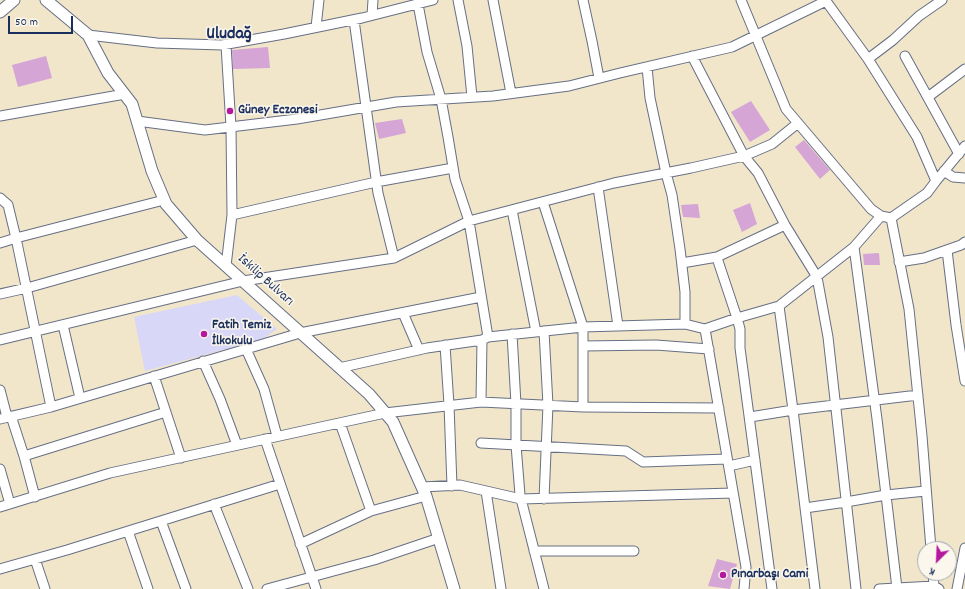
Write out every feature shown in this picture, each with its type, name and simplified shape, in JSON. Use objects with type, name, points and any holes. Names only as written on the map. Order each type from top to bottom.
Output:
[{"type":"main road","points":[[0,12],[14,0]]},
{"type":"main road","name":"İskilip Bulvarı","points":[[46,0],[88,35],[108,73],[132,104],[152,171],[166,204],[197,240],[369,394],[393,422],[424,492],[454,589]]},
{"type":"street","points":[[316,27],[319,0]]},
{"type":"street","points":[[372,15],[373,0]]},
{"type":"street","points":[[88,35],[157,43],[226,45],[354,20],[433,0]]},
{"type":"street","points":[[458,0],[467,46],[472,97]]},
{"type":"street","points":[[493,0],[512,93]]},
{"type":"street","points":[[583,0],[599,78]]},
{"type":"street","points":[[741,0],[786,109],[871,209],[881,216],[891,218],[927,193],[965,146]]},
{"type":"street","points":[[868,59],[893,40],[919,16],[942,0]]},
{"type":"street","points":[[137,121],[205,130],[296,119],[396,102],[472,97],[569,86],[732,46],[756,36],[826,1],[868,59],[917,137],[936,181]]},
{"type":"street","points":[[418,4],[428,52],[441,99],[455,180],[469,221],[481,297],[485,338],[481,402]]},
{"type":"street","points":[[354,20],[376,182],[394,258]]},
{"type":"street","points":[[226,45],[231,127],[232,215],[226,266]]},
{"type":"street","points":[[692,56],[744,156],[758,173],[785,225],[817,277],[828,337],[856,589]]},
{"type":"street","points":[[906,56],[959,154]]},
{"type":"street","points":[[647,67],[650,98],[672,195],[685,292],[685,324]]},
{"type":"street","points":[[928,98],[965,69]]},
{"type":"street","points":[[0,116],[124,94]]},
{"type":"street","points":[[0,340],[242,280],[394,258],[469,221],[614,183],[744,156],[772,144],[798,123]]},
{"type":"street","points":[[232,215],[376,182],[453,168]]},
{"type":"street","points":[[944,171],[954,177],[965,178]]},
{"type":"street","points":[[598,188],[618,326]]},
{"type":"street","points":[[0,198],[8,205],[27,288],[51,407]]},
{"type":"street","points":[[0,243],[164,200]]},
{"type":"street","points":[[542,202],[583,327],[583,407]]},
{"type":"street","points":[[512,210],[540,331],[548,405],[545,447],[544,499]]},
{"type":"street","points":[[340,368],[419,350],[512,334],[583,327],[685,324],[705,328],[779,306],[854,247],[881,216]]},
{"type":"street","points":[[891,218],[909,309],[930,541]]},
{"type":"street","points":[[682,263],[718,257],[785,225]]},
{"type":"street","points":[[0,294],[27,288],[197,240]]},
{"type":"street","points":[[899,262],[924,258],[961,245],[965,242]]},
{"type":"street","points":[[854,247],[897,588]]},
{"type":"street","points":[[947,250],[956,325],[965,381]]},
{"type":"street","points":[[718,257],[740,329],[740,348],[772,589]]},
{"type":"street","points":[[6,417],[51,407],[300,332],[481,297]]},
{"type":"street","points":[[779,306],[815,589]]},
{"type":"street","points":[[403,313],[419,350]]},
{"type":"street","points":[[63,325],[80,398]]},
{"type":"street","points":[[705,328],[746,568],[744,589]]},
{"type":"street","points":[[512,334],[516,404],[516,445],[520,495],[544,589]]},
{"type":"street","points":[[445,345],[452,486]]},
{"type":"street","points":[[583,346],[656,345],[709,349]]},
{"type":"street","points":[[246,349],[264,389],[277,436]]},
{"type":"street","points":[[203,362],[220,399],[237,445]]},
{"type":"street","points":[[154,376],[181,458]]},
{"type":"street","points":[[0,390],[6,417],[24,456],[35,496]]},
{"type":"street","points":[[750,417],[793,410],[918,395]]},
{"type":"street","points":[[0,507],[110,473],[385,413],[481,402],[583,407],[719,408]]},
{"type":"street","points":[[24,456],[166,412]]},
{"type":"street","points":[[340,422],[371,511]]},
{"type":"street","points":[[265,439],[316,589]]},
{"type":"street","points":[[481,443],[626,452],[643,462],[728,463],[755,460]]},
{"type":"street","points":[[0,468],[10,504]]},
{"type":"street","points":[[0,569],[280,484]]},
{"type":"street","points":[[300,544],[371,511],[424,492],[460,485],[521,499],[733,493]]},
{"type":"street","points":[[486,491],[501,589]]},
{"type":"street","points":[[805,508],[886,495],[926,491]]},
{"type":"street","points":[[214,504],[248,589]]},
{"type":"street","points":[[161,521],[186,589]]},
{"type":"street","points":[[128,531],[148,589]]},
{"type":"street","points":[[267,589],[374,560],[439,538]]},
{"type":"street","points":[[957,589],[965,548]]},
{"type":"street","points":[[534,551],[634,551]]},
{"type":"street","points":[[35,559],[45,589]]},
{"type":"street","points":[[879,589],[935,588]]},
{"type":"shaded area","name":"Fatih Temiz İlkokulu","points":[[237,295],[277,329],[263,339],[145,371],[134,317]]},
{"type":"building","points":[[268,47],[270,68],[233,69],[232,50]]},
{"type":"building","points":[[46,56],[52,78],[18,87],[12,65]]},
{"type":"building","points":[[751,101],[770,130],[750,142],[731,112]]},
{"type":"building","points":[[402,119],[406,133],[379,139],[375,123]]},
{"type":"building","points":[[804,140],[830,170],[820,179],[795,147]]},
{"type":"building","points":[[750,203],[757,224],[742,232],[733,210]]},
{"type":"building","points":[[698,204],[700,218],[683,217],[681,205]]},
{"type":"building","points":[[879,253],[880,265],[864,265],[863,254]]},
{"type":"building","name":"Pınarbaşı Cami","points":[[717,559],[737,564],[730,589],[708,586]]},
{"type":"place","name":"Güney Eczanesi","points":[[230,111]]},
{"type":"place","name":"Fatih Temiz İlkokulu","points":[[204,334]]},
{"type":"place","name":"Pınarbaşı Cami","points":[[723,575]]},
{"type":"district","name":"Uludağ","points":[[229,36]]}]
